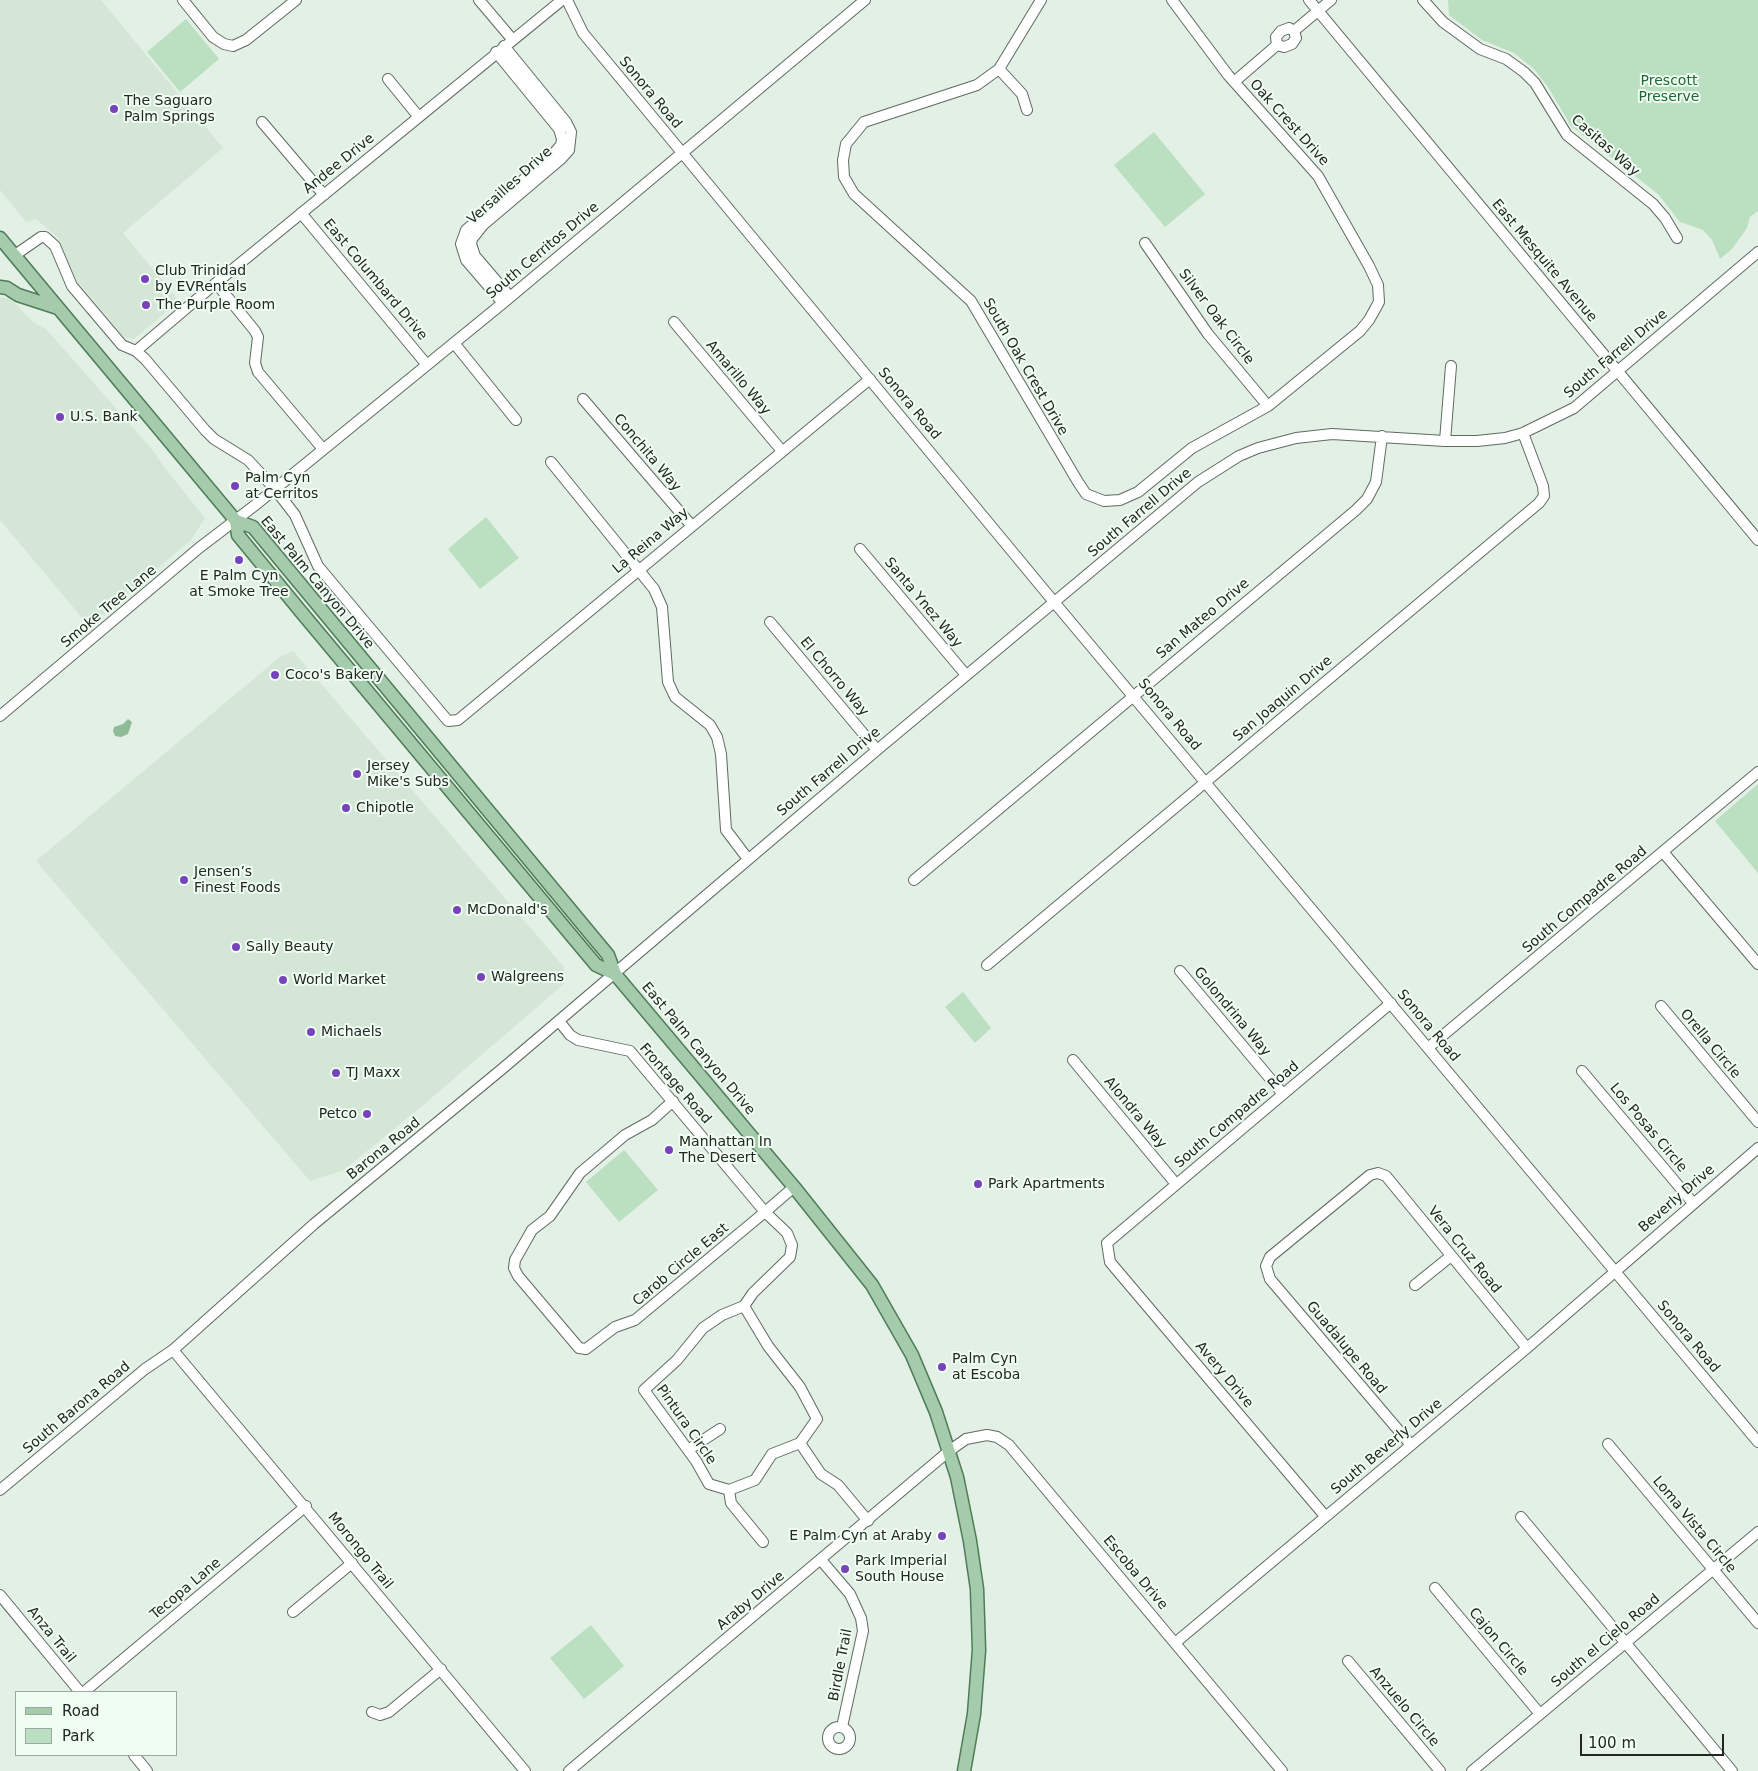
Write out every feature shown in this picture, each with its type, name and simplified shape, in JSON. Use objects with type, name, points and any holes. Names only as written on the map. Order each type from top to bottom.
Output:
[{"type":"main road","name":"East Palm Canyon Drive","points":[[0,238],[236,521],[238,534],[334,651],[596,964],[615,974],[794,1187],[872,1285],[912,1355],[936,1412],[949,1452],[970,1541],[977,1589],[979,1650],[974,1714],[964,1771]]},
{"type":"main road","points":[[0,287],[8,288],[18,295],[59,309]]},
{"type":"street","points":[[183,0],[213,37],[224,44],[233,46],[246,40],[296,0]]},
{"type":"street","points":[[479,0],[504,46]]},
{"type":"street","name":"Andee Drive","points":[[136,351],[418,116],[562,0]]},
{"type":"street","name":"Sonora Road","points":[[567,0],[583,33],[1054,602],[1134,695],[1758,1442]]},
{"type":"street","name":"South Cerritos Drive","points":[[236,521],[506,300],[865,0]]},
{"type":"street","points":[[1027,110],[1022,94],[999,68],[1041,0]]},
{"type":"street","name":"Oak Crest Drive","points":[[1172,0],[1234,82],[1318,176],[1378,285],[1379,302],[1370,320],[1360,331],[1268,406]]},
{"type":"street","name":"East Mesquite Avenue","points":[[1309,0],[1758,540]]},
{"type":"street","points":[[1234,82],[1277,45],[1284,47],[1292,44],[1296,38],[1294,31],[1331,0]]},
{"type":"street","name":"Casitas Way","points":[[1424,0],[1443,22],[1480,49],[1506,59],[1524,72],[1535,83],[1567,135],[1653,204],[1678,238]]},
{"type":"street","name":"Versailles Drive","points":[[504,46],[559,129],[562,139],[561,145],[555,152],[466,230],[461,244],[466,260],[506,300]]},
{"type":"street","name":"South Oak Crest Drive","points":[[999,68],[977,85],[864,122],[846,144],[843,160],[844,177],[854,194],[971,300],[1086,494],[1104,501],[1120,500],[1138,492],[1192,448],[1268,406]]},
{"type":"street","points":[[388,79],[418,116]]},
{"type":"street","points":[[262,122],[324,194]]},
{"type":"street","name":"East Columbard Drive","points":[[301,213],[427,365]]},
{"type":"street","points":[[14,255],[34,240],[45,237],[55,246],[72,286],[122,345],[136,351],[205,430],[214,439],[248,460],[275,490]]},
{"type":"street","name":"Silver Oak Circle","points":[[1145,243],[1208,334],[1268,406]]},
{"type":"street","name":"South Farrell Drive","points":[[615,974],[877,750],[1198,482],[1240,456],[1267,445],[1296,438],[1332,434],[1445,441],[1495,439],[1524,433],[1563,415],[1618,372],[1758,252]]},
{"type":"street","points":[[216,283],[258,337],[255,363],[258,372],[323,449]]},
{"type":"street","name":"Amarillo Way","points":[[674,322],[782,451]]},
{"type":"street","points":[[454,343],[516,420]]},
{"type":"street","points":[[1445,441],[1452,366]]},
{"type":"street","name":"La Reina Way","points":[[275,490],[295,515],[318,566],[448,721],[458,720],[691,525],[870,379]]},
{"type":"street","name":"Conchita Way","points":[[583,399],[691,525]]},
{"type":"street","name":"San Joaquin Drive","points":[[988,965],[1539,503],[1544,496],[1543,486],[1524,433]]},
{"type":"street","name":"San Mateo Drive","points":[[914,880],[1367,499],[1376,482],[1382,436]]},
{"type":"street","points":[[551,462],[654,589],[662,607],[668,682],[675,698],[710,725],[717,738],[721,754],[726,830],[748,859]]},
{"type":"street","name":"Smoke Tree Lane","points":[[0,716],[200,548],[236,521]]},
{"type":"street","name":"Santa Ynez Way","points":[[860,549],[966,675]]},
{"type":"street","name":"El Chorro Way","points":[[770,622],[877,750]]},
{"type":"street","name":"South Compadre Road","points":[[1429,1047],[1758,772]]},
{"type":"street","points":[[1663,852],[1758,964]]},
{"type":"street","name":"Golondrina Way","points":[[1180,971],[1282,1094]]},
{"type":"street","name":"Barona Road","points":[[174,1350],[314,1224],[615,974]]},
{"type":"street","name":"South Compadre Road","points":[[1107,1250],[1107,1243],[1116,1234],[1391,1003]]},
{"type":"street","name":"Orella Circle","points":[[1661,1006],[1758,1122]]},
{"type":"street","name":"Frontage Road","points":[[559,1021],[570,1035],[578,1040],[630,1051],[765,1212]]},
{"type":"street","name":"Alondra Way","points":[[1074,1060],[1176,1184]]},
{"type":"street","name":"Los Posas Circle","points":[[1582,1071],[1693,1204]]},
{"type":"street","name":"Carob Circle East","points":[[673,1101],[652,1120],[625,1135],[580,1173],[550,1216],[532,1230],[515,1260],[514,1268],[518,1276],[579,1348],[586,1350],[615,1326],[635,1320],[765,1212]]},
{"type":"street","name":"Beverly Drive","points":[[1615,1272],[1758,1148]]},
{"type":"street","name":"Vera Cruz Road","points":[[1266,1266],[1270,1257],[1370,1175],[1378,1173],[1386,1176],[1527,1348]]},
{"type":"street","points":[[763,1542],[731,1503],[729,1490],[755,1480],[772,1454],[800,1443],[816,1420],[800,1387],[768,1346],[744,1306],[753,1293],[790,1257],[792,1245],[787,1233],[765,1212],[794,1187]]},
{"type":"street","name":"Avery Drive","points":[[1107,1250],[1110,1262],[1325,1516]]},
{"type":"street","points":[[1416,1285],[1451,1256]]},
{"type":"street","name":"Guadalupe Road","points":[[1266,1266],[1270,1279],[1411,1445]]},
{"type":"street","name":"South Beverly Drive","points":[[1175,1643],[1615,1272]]},
{"type":"street","name":"Pintura Circle","points":[[729,1490],[709,1484],[688,1450],[644,1390],[677,1360],[703,1328],[722,1314],[744,1306]]},
{"type":"street","name":"South Barona Road","points":[[0,1490],[145,1368],[174,1350]]},
{"type":"street","name":"Morongo Trail","points":[[174,1350],[525,1771]]},
{"type":"street","points":[[688,1450],[720,1429]]},
{"type":"street","name":"Escoba Drive","points":[[949,1452],[966,1439],[977,1436],[997,1437],[1009,1445],[1282,1771]]},
{"type":"street","points":[[800,1443],[821,1474],[838,1485],[868,1520]]},
{"type":"street","name":"Loma Vista Circle","points":[[1608,1444],[1758,1623]]},
{"type":"street","name":"Araby Drive","points":[[569,1771],[949,1452]]},
{"type":"street","name":"Tecopa Lane","points":[[83,1691],[306,1506]]},
{"type":"street","points":[[1520,1517],[1732,1771]]},
{"type":"street","name":"South el Cielo Road","points":[[1472,1771],[1758,1532]]},
{"type":"street","name":"Birdle Trail","points":[[821,1560],[855,1602],[862,1618],[863,1631],[842,1727]]},
{"type":"street","points":[[292,1612],[352,1563]]},
{"type":"street","name":"Cajon Circle","points":[[1436,1588],[1540,1714]]},
{"type":"street","name":"Anza Trail","points":[[0,1595],[81,1691]]},
{"type":"street","name":"Anzuelo Circle","points":[[1348,1661],[1440,1771]]},
{"type":"street","points":[[372,1712],[380,1715],[389,1712],[441,1669]]},
{"type":"street","points":[[135,1756],[147,1771]]},
{"type":"shaded area","points":[[0,0],[101,0],[223,148],[123,233],[179,301],[134,339],[124,337],[76,280],[58,238],[36,219],[26,222],[0,190]]},
{"type":"shaded area","points":[[0,298],[10,298],[32,321],[47,330],[151,448],[205,518],[191,540],[89,626],[0,520]]},
{"type":"shaded area","points":[[293,651],[564,967],[564,984],[422,1106],[344,1170],[310,1181],[36,861],[281,656]]},
{"type":"shaded area","points":[[128,719],[132,722],[128,734],[121,737],[115,736],[114,727],[123,724]]},
{"type":"green space","name":"Prescott Preserve","points":[[1448,0],[1758,0],[1758,211],[1750,217],[1747,228],[1732,249],[1720,259],[1712,240],[1703,230],[1680,222],[1658,194],[1571,126],[1548,87],[1534,69],[1514,53],[1482,40],[1449,15]]},
{"type":"green space","points":[[186,19],[219,59],[180,92],[147,52]]},
{"type":"green space","points":[[1154,132],[1205,194],[1165,227],[1114,165]]},
{"type":"green space","points":[[486,517],[519,558],[480,589],[448,549]]},
{"type":"green space","points":[[1758,784],[1758,873],[1715,821]]},
{"type":"green space","points":[[963,992],[991,1028],[975,1043],[945,1007]]},
{"type":"green space","points":[[624,1150],[658,1190],[619,1222],[586,1182]]},
{"type":"green space","points":[[591,1625],[624,1666],[584,1699],[550,1658]]},
{"type":"place","name":"The Saguaro Palm Springs","points":[[114,109]]},
{"type":"place","name":"Club Trinidad by EVRentals","points":[[145,279]]},
{"type":"place","name":"The Purple Room","points":[[146,305]]},
{"type":"place","name":"U.S. Bank","points":[[60,417]]},
{"type":"place","name":"Palm Cyn at Cerritos","points":[[235,486]]},
{"type":"place","name":"E Palm Cyn at Smoke Tree","points":[[239,560]]},
{"type":"place","name":"Coco's Bakery","points":[[275,675]]},
{"type":"place","name":"Jersey Mike's Subs","points":[[357,774]]},
{"type":"place","name":"Chipotle","points":[[346,808]]},
{"type":"place","name":"Jensen’s Finest Foods","points":[[184,880]]},
{"type":"place","name":"McDonald's","points":[[457,910]]},
{"type":"place","name":"Sally Beauty","points":[[236,947]]},
{"type":"place","name":"Walgreens","points":[[481,977]]},
{"type":"place","name":"World Market","points":[[283,980]]},
{"type":"place","name":"Michaels","points":[[311,1032]]},
{"type":"place","name":"TJ Maxx","points":[[336,1073]]},
{"type":"place","name":"Petco","points":[[367,1114]]},
{"type":"place","name":"Manhattan In The Desert","points":[[669,1150]]},
{"type":"place","name":"Park Apartments","points":[[978,1184]]},
{"type":"place","name":"Palm Cyn at Escoba","points":[[942,1367]]},
{"type":"place","name":"E Palm Cyn at Araby","points":[[942,1536]]},
{"type":"place","name":"Park Imperial South House","points":[[845,1569]]}]
